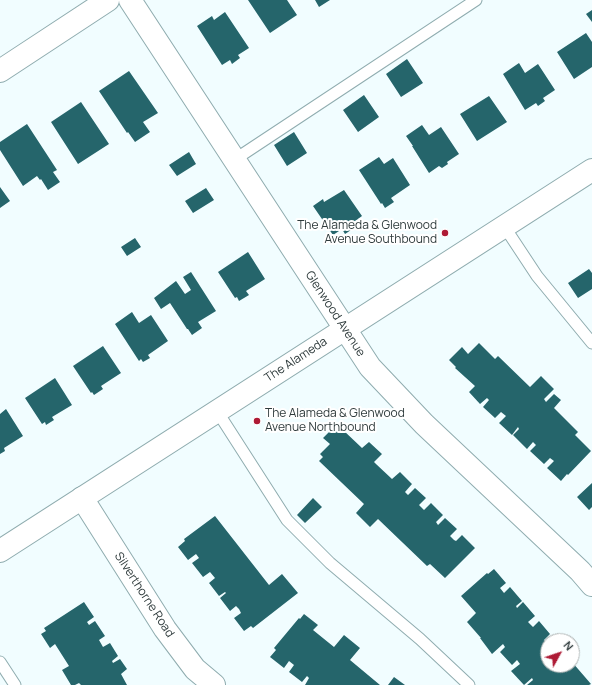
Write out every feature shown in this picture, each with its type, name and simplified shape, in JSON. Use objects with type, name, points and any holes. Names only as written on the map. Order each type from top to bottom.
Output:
[{"type":"street","points":[[0,70],[108,0]]},
{"type":"street","name":"Glenwood Avenue","points":[[130,0],[370,367],[424,424],[580,571],[592,585]]},
{"type":"street","name":"The Alameda","points":[[0,551],[592,170]]},
{"type":"street","name":"Silverthorne Road","points":[[82,498],[165,629],[196,669],[214,685]]},
{"type":"lane","points":[[234,160],[476,0]]},
{"type":"lane","points":[[504,226],[537,276],[592,343]]},
{"type":"lane","points":[[217,411],[287,520],[330,564],[420,639],[469,685]]},
{"type":"lane","points":[[0,662],[15,685]]},
{"type":"building","points":[[248,0],[287,0],[297,15],[270,33]]},
{"type":"building","points":[[315,0],[330,0],[319,7]]},
{"type":"building","points":[[592,10],[592,22],[586,14]]},
{"type":"building","points":[[225,12],[249,48],[238,55],[240,58],[232,64],[230,60],[222,65],[197,26],[212,16],[214,20]]},
{"type":"building","points":[[586,33],[592,42],[592,67],[574,79],[557,52]]},
{"type":"building","points":[[407,59],[423,83],[401,97],[386,74]]},
{"type":"building","points":[[519,63],[525,73],[538,64],[555,90],[543,98],[545,101],[538,106],[536,103],[525,110],[503,74]]},
{"type":"building","points":[[129,71],[158,113],[143,122],[150,132],[135,142],[128,132],[127,133],[99,91]]},
{"type":"building","points":[[364,95],[379,117],[358,132],[343,110]]},
{"type":"building","points":[[489,96],[507,122],[477,141],[460,114]]},
{"type":"building","points":[[81,102],[109,144],[78,164],[51,122]]},
{"type":"building","points":[[27,124],[57,170],[53,172],[60,182],[48,190],[41,179],[40,180],[37,176],[23,186],[0,150],[0,142]]},
{"type":"building","points":[[422,125],[429,135],[441,127],[459,154],[447,162],[448,164],[442,168],[439,166],[429,173],[406,136]]},
{"type":"building","points":[[294,132],[307,153],[287,166],[274,145]]},
{"type":"building","points":[[189,152],[196,164],[177,176],[169,165]]},
{"type":"building","points":[[379,157],[384,164],[393,158],[410,185],[391,198],[394,202],[385,208],[359,170]]},
{"type":"building","points":[[0,187],[10,201],[0,208]]},
{"type":"building","points":[[206,188],[214,200],[193,213],[185,201]]},
{"type":"building","points":[[344,190],[362,216],[351,224],[354,228],[345,234],[342,229],[333,235],[313,206],[323,199],[324,202]]},
{"type":"building","points":[[135,238],[141,247],[127,256],[121,247]]},
{"type":"building","points":[[248,252],[265,279],[246,291],[249,295],[239,301],[237,297],[235,298],[218,272]]},
{"type":"building","points":[[589,269],[592,273],[592,289],[578,298],[568,283]]},
{"type":"building","points":[[191,272],[216,311],[198,322],[202,328],[192,335],[170,303],[161,309],[154,298],[176,281],[185,294],[191,290],[183,277]]},
{"type":"building","points":[[132,312],[139,323],[151,315],[168,341],[148,355],[150,358],[143,362],[141,359],[139,361],[115,324]]},
{"type":"building","points":[[479,343],[495,359],[498,356],[530,387],[541,376],[554,389],[544,399],[546,402],[554,394],[561,400],[554,408],[578,432],[575,435],[591,451],[561,481],[547,468],[554,461],[550,458],[544,464],[530,451],[536,445],[533,442],[527,449],[513,435],[519,429],[518,427],[512,435],[499,423],[506,416],[501,412],[495,418],[483,407],[489,400],[487,398],[480,404],[469,392],[475,386],[455,368],[456,367],[449,360],[462,347],[468,354]]},
{"type":"building","points":[[103,346],[121,373],[101,386],[103,389],[94,395],[92,392],[91,393],[73,366]]},
{"type":"building","points":[[55,378],[72,405],[52,417],[54,420],[46,425],[45,422],[42,424],[25,398]]},
{"type":"building","points":[[6,409],[23,436],[4,448],[5,451],[0,454],[0,414]]},
{"type":"building","points":[[336,425],[362,448],[369,442],[382,454],[374,462],[376,464],[392,479],[400,472],[412,484],[405,492],[408,495],[415,488],[426,498],[419,505],[424,510],[431,503],[443,515],[436,522],[438,525],[445,518],[457,529],[450,536],[454,540],[456,541],[462,535],[475,548],[445,578],[430,564],[427,566],[378,519],[370,527],[356,513],[364,504],[319,461],[323,457],[320,454],[330,444],[323,438]]},
{"type":"building","points":[[592,483],[592,507],[589,510],[577,497]]},
{"type":"building","points":[[313,498],[322,507],[305,523],[297,515]]},
{"type":"building","points":[[215,516],[269,585],[282,574],[298,593],[253,628],[251,626],[244,631],[234,618],[241,613],[239,609],[236,606],[230,611],[220,598],[226,593],[225,592],[219,596],[209,583],[215,578],[210,572],[203,577],[192,563],[199,558],[196,554],[188,560],[178,547],[185,541],[184,539]]},
{"type":"building","points":[[494,569],[506,583],[500,588],[504,593],[510,587],[522,601],[516,606],[517,608],[523,602],[535,616],[528,622],[533,627],[539,621],[549,633],[540,633],[540,673],[580,673],[580,671],[591,684],[527,685],[533,680],[532,678],[524,685],[511,671],[520,664],[517,660],[512,665],[500,652],[505,647],[503,644],[492,654],[467,622],[476,613],[461,596],[487,573],[488,574]]},
{"type":"building","points":[[84,602],[94,617],[87,622],[89,625],[95,621],[105,636],[99,640],[103,647],[110,643],[118,656],[112,661],[113,663],[120,659],[127,669],[121,674],[127,685],[81,685],[79,683],[71,685],[62,670],[69,666],[55,644],[50,648],[41,634],[46,631],[44,628]]},
{"type":"building","points":[[304,614],[318,625],[313,630],[334,647],[344,635],[360,648],[350,660],[380,685],[305,685],[309,678],[307,676],[302,682],[289,672],[294,665],[289,661],[284,668],[270,657],[276,650],[274,648]]},
{"type":"building","points":[[394,677],[405,685],[388,685]]},
{"type":"place","name":"The Alameda & Glenwood Avenue Southbound","points":[[445,233]]},
{"type":"place","name":"The Alameda & Glenwood Avenue Northbound","points":[[257,421]]}]
